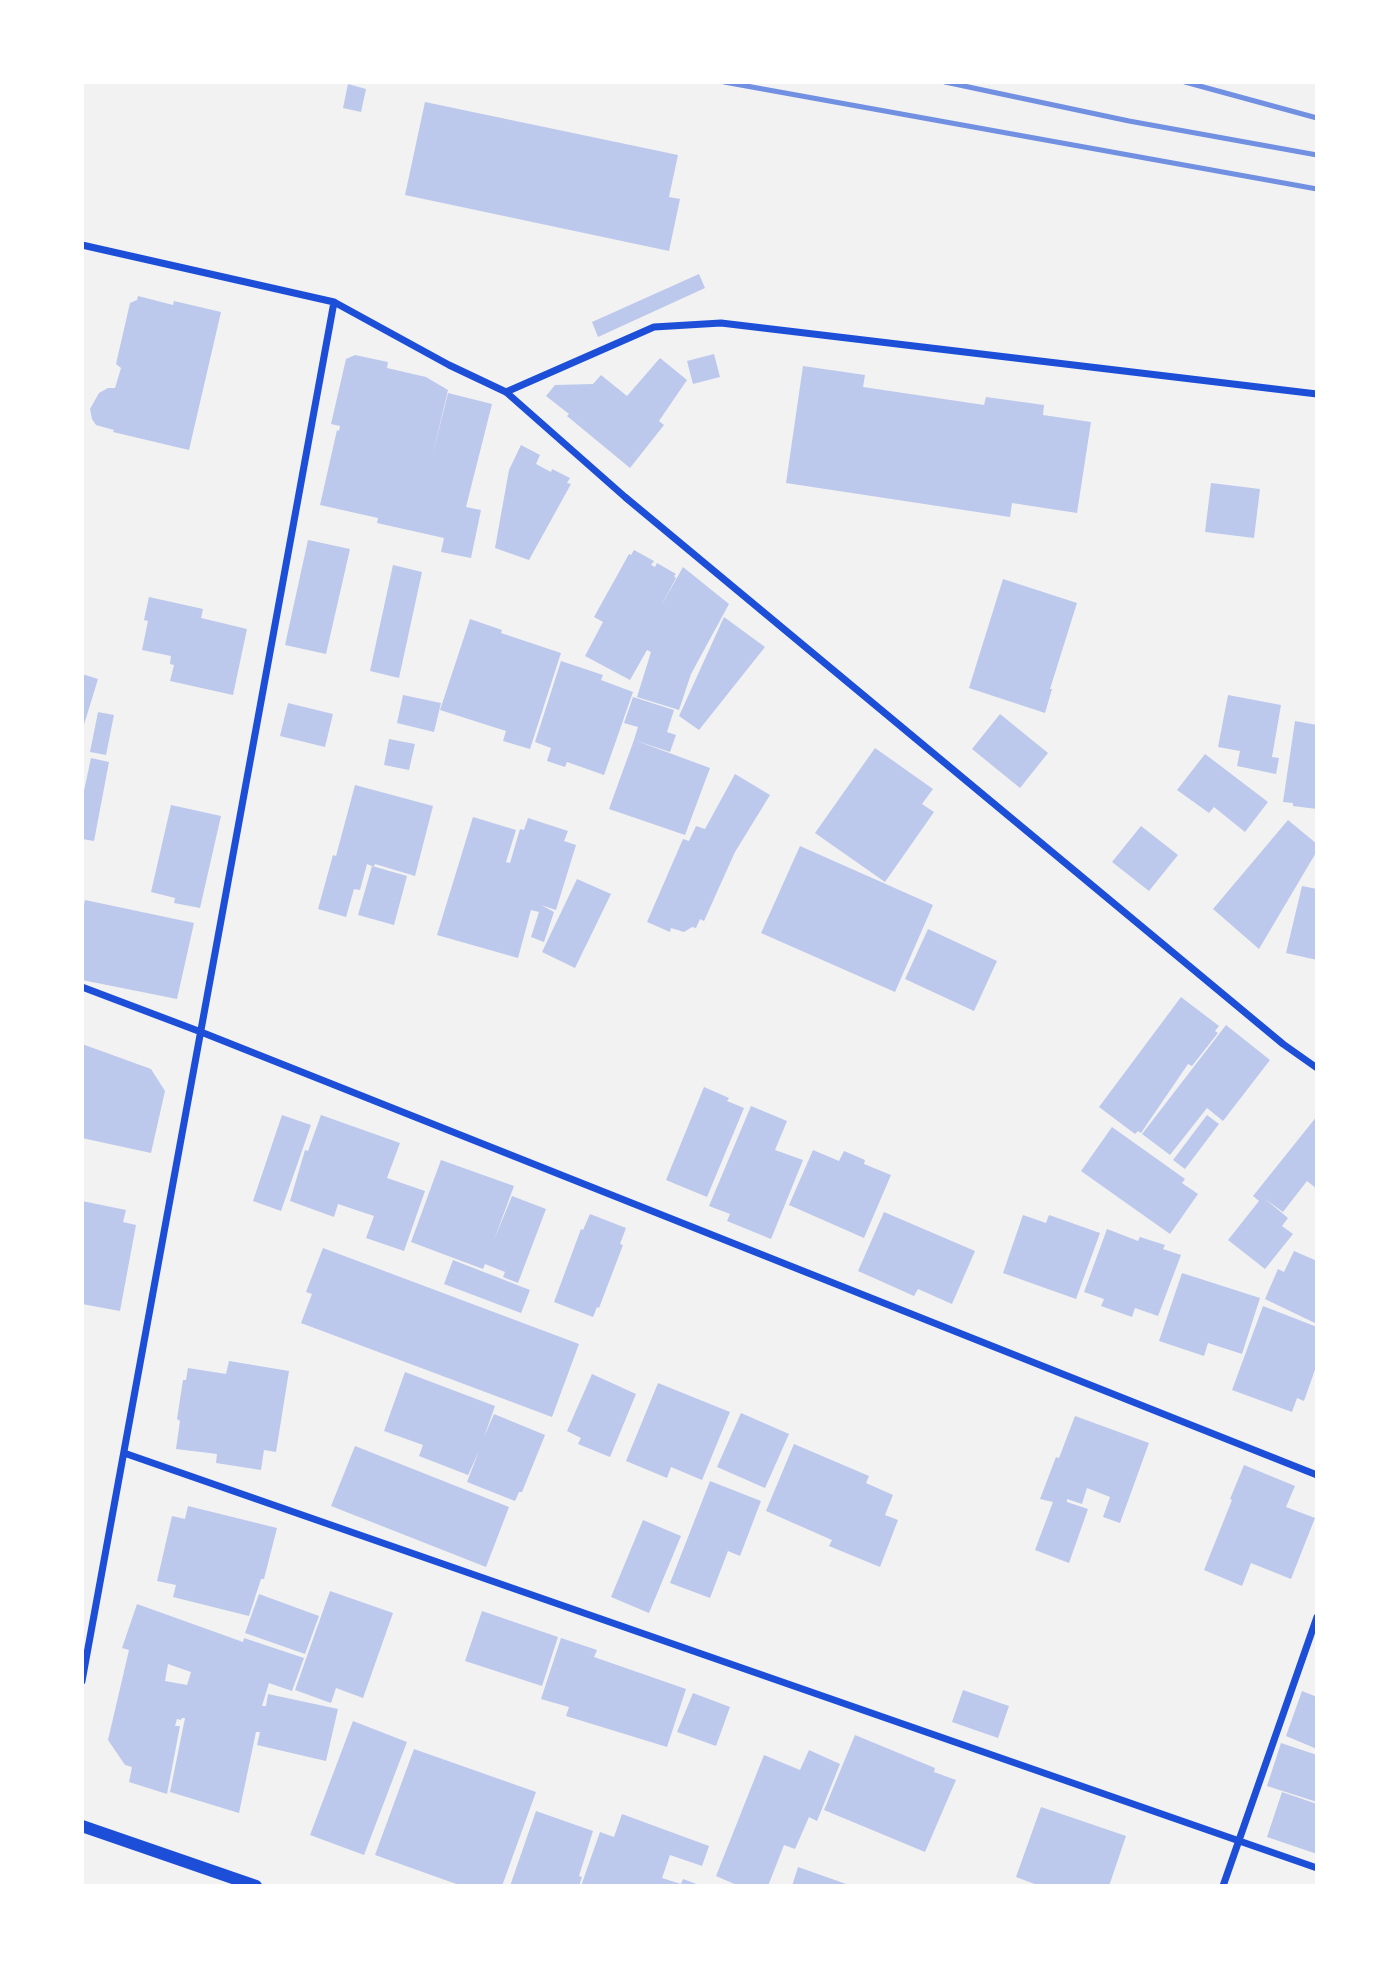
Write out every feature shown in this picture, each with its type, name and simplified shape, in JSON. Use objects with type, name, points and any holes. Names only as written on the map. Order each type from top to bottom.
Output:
[{"type":"street","points":[[82,245],[334,302],[449,365],[506,392],[625,497],[1317,1069]]},
{"type":"street","points":[[82,1681],[334,302]]},
{"type":"street","points":[[506,392],[654,327],[721,323],[1317,394]]},
{"type":"street","points":[[82,987],[1317,1475]]},
{"type":"street","points":[[124,1453],[1317,1868]]},
{"type":"street","points":[[1223,1886],[1317,1616]]},
{"type":"street","points":[[82,1826],[256,1886]]},
{"type":"building","points":[[348,84],[366,89],[361,112],[343,108]]},
{"type":"building","points":[[425,102],[678,155],[669,197],[680,199],[669,251],[405,195]]},
{"type":"building","points":[[699,274],[705,288],[598,337],[592,322]]},
{"type":"building","points":[[138,296],[173,305],[174,301],[221,312],[189,450],[113,432],[114,430],[96,425],[92,419],[90,409],[99,393],[115,388],[121,368],[116,364],[130,303],[137,300]]},
{"type":"building","points":[[714,354],[720,377],[693,384],[687,361]]},
{"type":"building","points":[[355,355],[388,362],[387,368],[426,377],[448,390],[432,458],[448,393],[492,404],[466,507],[481,510],[471,558],[441,552],[444,538],[377,523],[378,518],[320,505],[340,426],[331,424],[346,359]]},
{"type":"building","points":[[660,358],[687,380],[659,421],[664,425],[630,468],[546,396],[555,385],[593,384],[601,375],[627,396]]},
{"type":"building","points":[[803,366],[865,375],[863,387],[984,405],[986,397],[1044,405],[1043,415],[1091,422],[1077,513],[1012,503],[1010,517],[786,483]]},
{"type":"building","points":[[521,445],[540,455],[536,464],[570,478],[567,483],[571,484],[529,560],[495,548],[509,470]]},
{"type":"building","points":[[1211,483],[1260,489],[1254,538],[1205,532]]},
{"type":"building","points":[[308,540],[350,549],[326,654],[285,645]]},
{"type":"building","points":[[634,550],[654,561],[651,565],[655,567],[657,563],[676,574],[660,608],[683,567],[729,604],[691,674],[679,710],[637,697],[651,652],[647,650],[630,680],[585,656],[603,622],[594,617],[629,554]]},
{"type":"building","points":[[393,565],[422,572],[399,678],[370,671]]},
{"type":"building","points":[[1003,579],[1077,603],[1045,713],[969,688]]},
{"type":"building","points":[[149,597],[203,609],[201,618],[247,629],[233,695],[170,681],[174,665],[170,664],[171,656],[142,650],[148,621],[144,620]]},
{"type":"building","points":[[724,617],[765,647],[699,730],[679,716]]},
{"type":"building","points":[[470,619],[502,630],[501,633],[561,653],[530,749],[503,741],[506,731],[440,710]]},
{"type":"building","points":[[561,661],[603,675],[601,680],[633,692],[604,775],[567,762],[565,767],[547,761],[551,748],[535,742]]},
{"type":"building","points":[[82,674],[98,679],[83,728],[82,728]]},
{"type":"building","points":[[403,695],[441,703],[434,732],[397,723]]},
{"type":"building","points":[[1228,695],[1281,705],[1272,757],[1279,758],[1276,774],[1237,766],[1240,751],[1218,747]]},
{"type":"building","points":[[633,697],[674,710],[667,732],[676,735],[670,752],[634,740],[638,727],[624,723]]},
{"type":"building","points":[[288,703],[333,714],[325,747],[280,736]]},
{"type":"building","points":[[98,712],[114,715],[106,755],[90,752]]},
{"type":"building","points":[[1000,714],[1048,753],[1020,788],[972,749]]},
{"type":"building","points":[[1295,721],[1317,725],[1317,809],[1283,802]]},
{"type":"building","points":[[389,739],[415,744],[409,770],[384,765]]},
{"type":"building","points":[[634,740],[710,768],[685,835],[609,809]]},
{"type":"building","points":[[875,748],[933,789],[922,804],[934,812],[885,882],[815,833]]},
{"type":"building","points":[[1205,754],[1268,802],[1245,832],[1214,807],[1209,813],[1177,790]]},
{"type":"building","points":[[91,758],[109,762],[94,841],[82,839],[82,800]]},
{"type":"building","points":[[735,774],[770,795],[735,852],[704,921],[700,919],[696,928],[692,927],[684,932],[671,928],[670,932],[647,922],[683,839],[689,841],[696,826],[705,829]]},
{"type":"building","points":[[355,785],[433,806],[415,876],[367,864],[360,890],[354,889],[346,917],[318,909]]},
{"type":"building","points":[[171,805],[221,816],[200,908],[174,903],[175,898],[151,892]]},
{"type":"building","points":[[473,817],[516,830],[506,862],[510,863],[520,829],[524,830],[528,818],[568,831],[564,841],[576,845],[556,910],[541,905],[554,912],[544,942],[531,937],[539,912],[531,910],[518,958],[437,935]]},
{"type":"building","points":[[1288,820],[1317,844],[1317,851],[1259,949],[1213,909]]},
{"type":"building","points":[[1141,826],[1178,855],[1149,891],[1112,862]]},
{"type":"building","points":[[800,846],[933,905],[895,992],[761,933]]},
{"type":"building","points":[[372,866],[407,876],[394,925],[358,915]]},
{"type":"building","points":[[577,879],[611,894],[575,968],[542,952]]},
{"type":"building","points":[[1302,886],[1317,889],[1317,960],[1286,953]]},
{"type":"building","points":[[85,900],[194,923],[177,999],[82,980],[82,913]]},
{"type":"building","points":[[928,929],[997,961],[974,1011],[905,979]]},
{"type":"building","points":[[1181,997],[1219,1026],[1215,1031],[1218,1033],[1192,1066],[1188,1064],[1141,1133],[1138,1131],[1135,1134],[1099,1107]]},
{"type":"building","points":[[1226,1025],[1270,1060],[1223,1121],[1207,1108],[1170,1155],[1142,1134]]},
{"type":"building","points":[[82,1044],[151,1069],[165,1091],[151,1153],[82,1138]]},
{"type":"building","points":[[704,1087],[744,1108],[707,1197],[666,1180]]},
{"type":"building","points":[[751,1106],[787,1121],[775,1150],[803,1160],[771,1239],[727,1221],[730,1214],[709,1206]]},
{"type":"building","points":[[282,1115],[311,1125],[281,1211],[253,1201]]},
{"type":"building","points":[[321,1115],[400,1143],[387,1178],[425,1191],[404,1251],[366,1238],[374,1216],[338,1204],[334,1217],[290,1201],[305,1150],[308,1151]]},
{"type":"building","points":[[1207,1115],[1219,1124],[1185,1169],[1173,1160]]},
{"type":"building","points":[[1317,1116],[1317,1189],[1307,1181],[1283,1212],[1265,1199],[1288,1218],[1282,1226],[1293,1234],[1265,1269],[1228,1240],[1259,1201],[1253,1196]]},
{"type":"building","points":[[1112,1127],[1185,1179],[1182,1183],[1198,1194],[1170,1234],[1081,1171]]},
{"type":"building","points":[[813,1150],[839,1161],[844,1151],[865,1160],[864,1164],[891,1175],[864,1238],[789,1205]]},
{"type":"building","points":[[441,1160],[514,1186],[494,1240],[512,1196],[546,1209],[518,1283],[503,1277],[505,1272],[485,1264],[483,1269],[411,1242]]},
{"type":"building","points":[[82,1201],[126,1210],[123,1222],[136,1225],[120,1311],[82,1304]]},
{"type":"building","points":[[884,1212],[975,1251],[952,1304],[918,1289],[914,1296],[858,1271]]},
{"type":"building","points":[[590,1214],[626,1228],[620,1244],[623,1245],[593,1317],[554,1302],[581,1229],[583,1230]]},
{"type":"building","points":[[1023,1215],[1046,1223],[1049,1215],[1100,1233],[1076,1299],[1003,1273]]},
{"type":"building","points":[[1107,1229],[1138,1241],[1140,1237],[1165,1245],[1163,1249],[1181,1255],[1158,1316],[1135,1308],[1132,1317],[1101,1306],[1104,1299],[1084,1292]]},
{"type":"building","points":[[323,1248],[579,1344],[552,1417],[301,1323],[312,1294],[306,1292]]},
{"type":"building","points":[[1294,1251],[1317,1261],[1317,1324],[1265,1299],[1278,1269],[1284,1272]]},
{"type":"building","points":[[453,1260],[530,1290],[521,1313],[444,1284]]},
{"type":"building","points":[[1182,1273],[1260,1298],[1242,1354],[1208,1343],[1204,1356],[1159,1341]]},
{"type":"building","points":[[1263,1306],[1317,1327],[1317,1364],[1304,1401],[1297,1398],[1292,1412],[1232,1390]]},
{"type":"building","points":[[229,1361],[289,1371],[276,1452],[264,1450],[261,1470],[216,1463],[217,1454],[176,1449],[180,1421],[177,1419],[183,1380],[186,1380],[188,1368],[226,1374]]},
{"type":"building","points":[[405,1372],[495,1406],[484,1437],[494,1414],[545,1435],[522,1492],[519,1492],[515,1501],[467,1482],[479,1451],[468,1475],[419,1456],[423,1445],[384,1431]]},
{"type":"building","points":[[592,1374],[636,1394],[610,1457],[578,1444],[581,1438],[567,1431]]},
{"type":"building","points":[[658,1383],[730,1412],[702,1480],[671,1467],[667,1478],[626,1461]]},
{"type":"building","points":[[741,1413],[789,1434],[765,1488],[717,1467]]},
{"type":"building","points":[[1075,1416],[1149,1443],[1120,1523],[1103,1517],[1110,1497],[1087,1488],[1082,1504],[1067,1499],[1067,1502],[1088,1509],[1069,1563],[1035,1550],[1053,1502],[1040,1499]]},
{"type":"building","points":[[794,1444],[869,1476],[866,1483],[893,1495],[885,1515],[898,1520],[880,1567],[829,1546],[832,1540],[766,1511]]},
{"type":"building","points":[[355,1446],[509,1507],[486,1567],[331,1506]]},
{"type":"building","points":[[1244,1465],[1295,1486],[1286,1507],[1315,1518],[1291,1579],[1251,1563],[1242,1586],[1204,1570]]},
{"type":"building","points":[[710,1481],[761,1501],[740,1556],[728,1551],[710,1598],[670,1583]]},
{"type":"building","points":[[188,1506],[277,1528],[264,1579],[261,1579],[249,1616],[173,1597],[176,1585],[157,1581],[172,1516],[185,1519]]},
{"type":"building","points":[[643,1520],[681,1536],[649,1613],[611,1597]]},
{"type":"building","points":[[330,1591],[393,1613],[363,1698],[336,1688],[331,1703],[295,1690]]},
{"type":"building","points":[[259,1594],[319,1616],[305,1654],[245,1633]]},
{"type":"building","points":[[137,1604],[243,1642],[244,1638],[304,1658],[292,1691],[269,1683],[262,1706],[266,1706],[268,1694],[338,1709],[326,1761],[257,1745],[260,1732],[256,1732],[239,1813],[170,1792],[185,1718],[182,1718],[177,1719],[175,1726],[180,1726],[167,1794],[129,1782],[132,1767],[125,1765],[108,1740],[129,1650],[122,1648]],"holes":[[[168,1664],[191,1672],[187,1685],[165,1681]]]},
{"type":"building","points":[[482,1611],[558,1637],[542,1686],[465,1661]]},
{"type":"building","points":[[561,1638],[597,1650],[594,1657],[686,1689],[667,1747],[566,1716],[569,1707],[541,1699]]},
{"type":"building","points":[[963,1690],[1009,1706],[998,1738],[952,1722]]},
{"type":"building","points":[[1302,1691],[1317,1697],[1317,1749],[1286,1736]]},
{"type":"building","points":[[693,1693],[730,1707],[716,1746],[677,1732]]},
{"type":"building","points":[[353,1721],[407,1742],[364,1855],[310,1835]]},
{"type":"building","points":[[855,1735],[935,1768],[934,1772],[956,1780],[925,1852],[824,1810]]},
{"type":"building","points":[[1281,1743],[1317,1755],[1317,1802],[1267,1786]]},
{"type":"building","points":[[414,1749],[536,1792],[502,1886],[462,1886],[375,1855]]},
{"type":"building","points":[[809,1750],[840,1764],[817,1821],[809,1817],[795,1849],[784,1845],[768,1886],[739,1886],[716,1876],[764,1755],[800,1770]]},
{"type":"building","points":[[1282,1792],[1317,1804],[1317,1854],[1267,1837]]},
{"type":"building","points":[[1041,1807],[1126,1836],[1109,1886],[1040,1886],[1016,1877]]},
{"type":"building","points":[[536,1811],[593,1831],[579,1876],[582,1877],[579,1886],[510,1886]]},
{"type":"building","points":[[622,1814],[709,1846],[702,1866],[670,1855],[662,1878],[681,1884],[683,1879],[702,1886],[581,1886],[600,1832],[614,1837]]},
{"type":"building","points":[[798,1867],[849,1885],[849,1886],[792,1886]]},
{"type":"railway","points":[[724,82],[1317,189]]},
{"type":"railway","points":[[945,82],[1129,121],[1317,155]]},
{"type":"railway","points":[[1185,82],[1317,118]]}]
